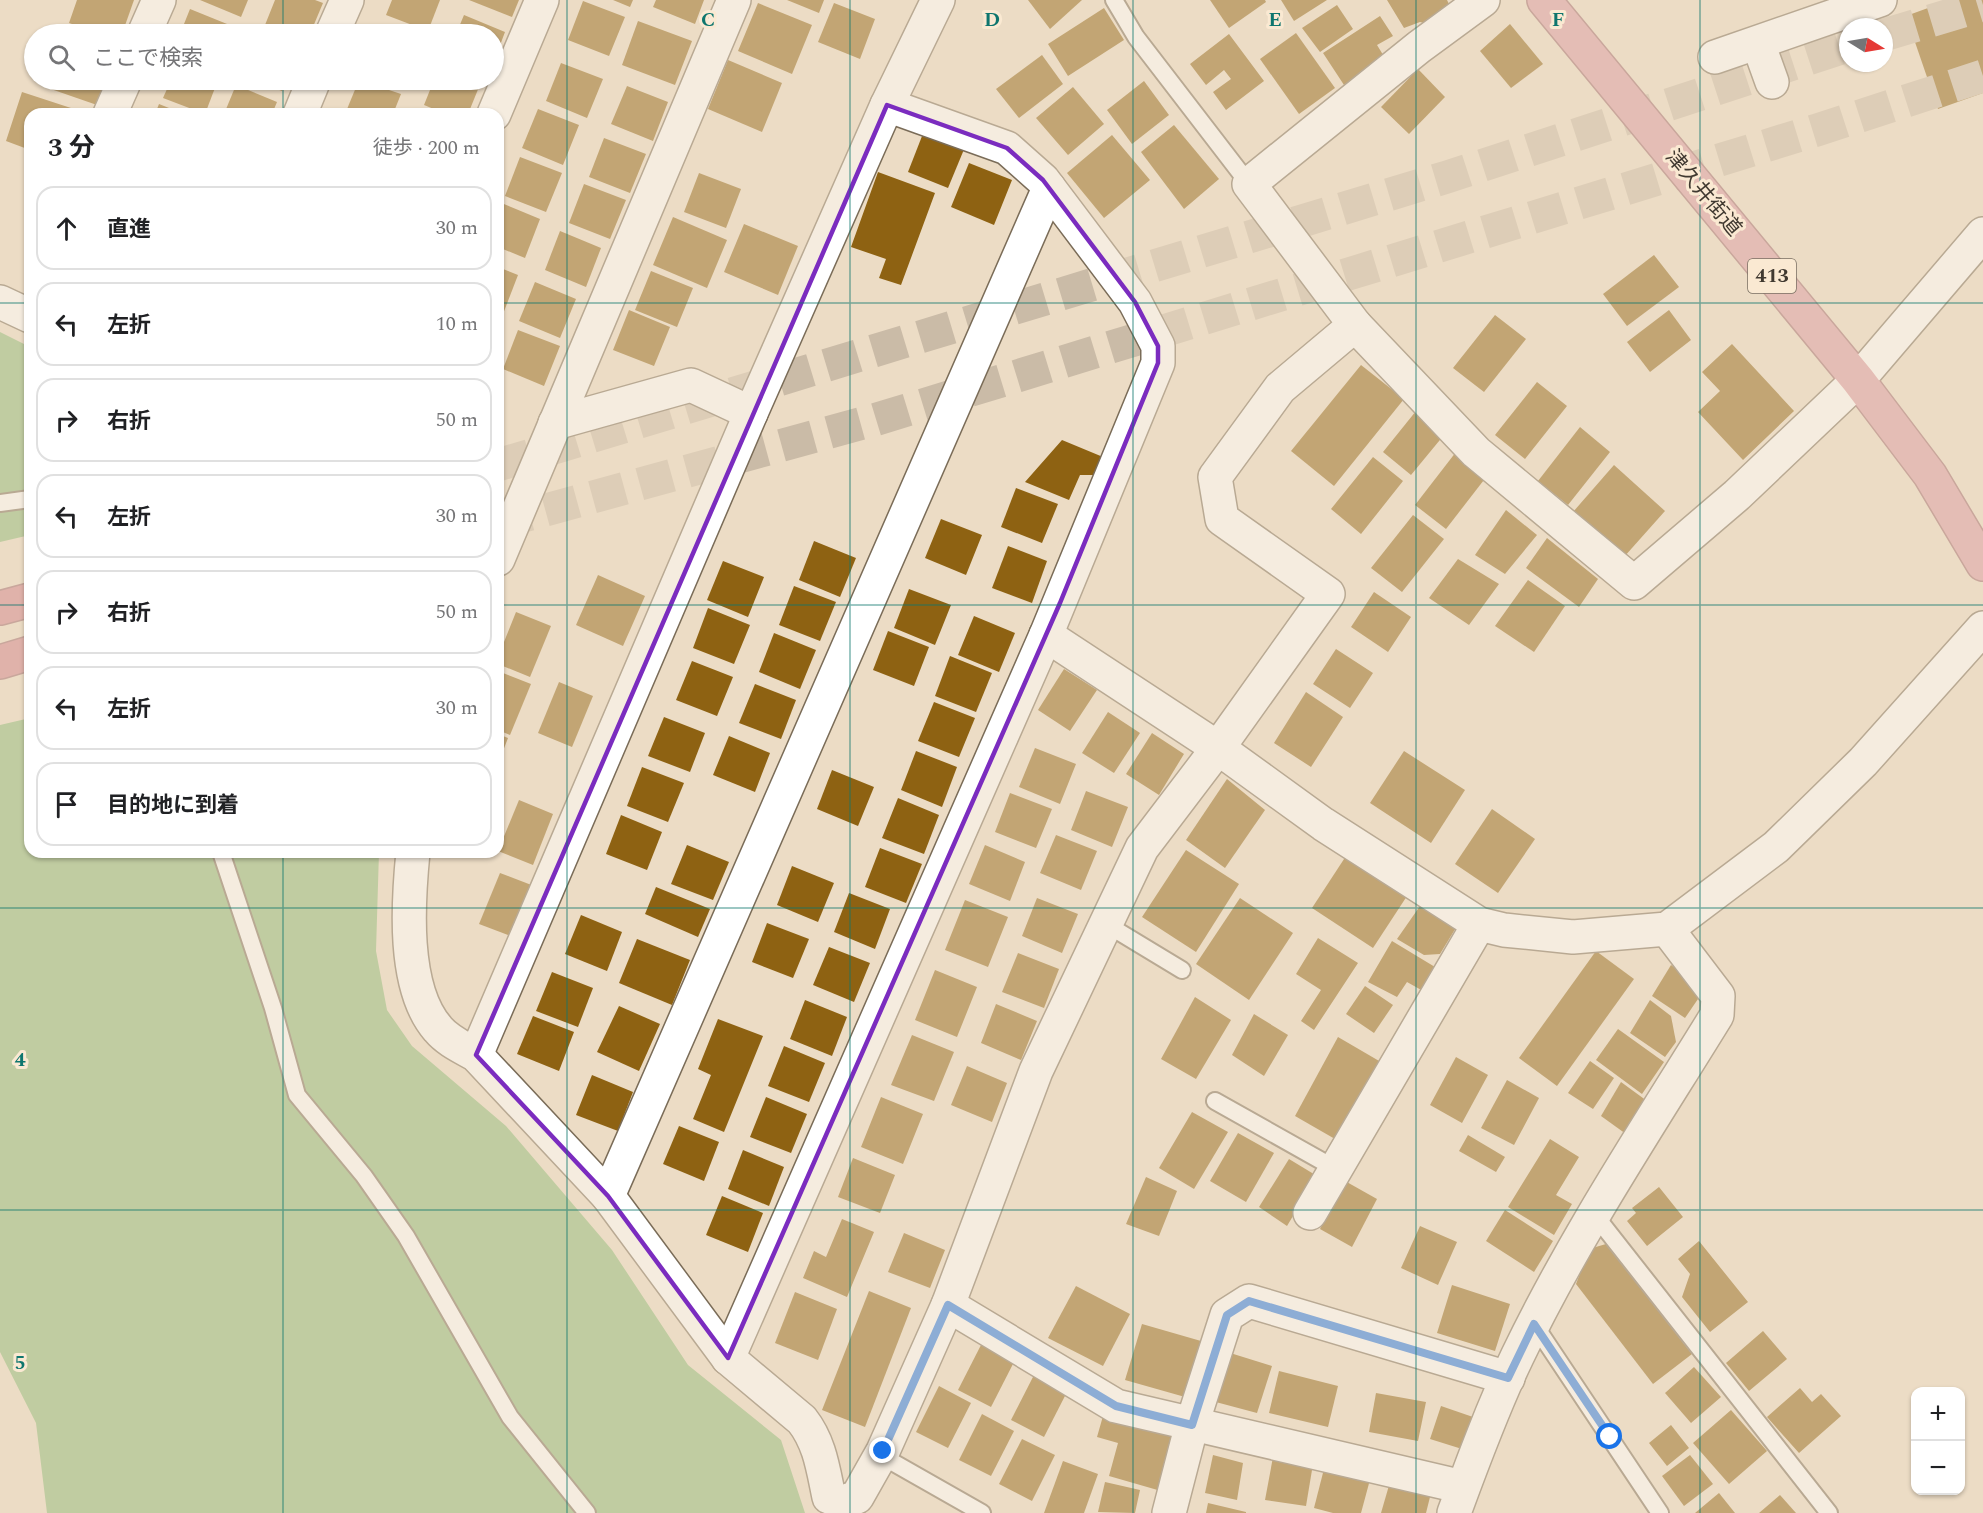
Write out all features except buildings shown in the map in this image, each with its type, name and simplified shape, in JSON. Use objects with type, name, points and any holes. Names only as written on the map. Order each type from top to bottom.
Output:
[{"type":"highway","name":"津久井街道","points":[[1544,0],[1858,380],[1930,475],[1983,564]]},
{"type":"highway","points":[[0,608],[24,602]]},
{"type":"highway","points":[[0,662],[24,655]]},
{"type":"street","points":[[148,24],[159,0]]},
{"type":"street","points":[[336,24],[346,0]]},
{"type":"street","points":[[497,108],[542,0]]},
{"type":"street","points":[[504,545],[734,0]]},
{"type":"street","points":[[476,1055],[751,413],[886,105],[938,0]]},
{"type":"street","points":[[1483,0],[1410,55],[1249,184],[1356,325],[1476,452],[1634,584],[1737,495],[1858,380],[1983,234]]},
{"type":"street","points":[[1715,57],[1874,10]]},
{"type":"street","points":[[1758,43],[1772,82]]},
{"type":"street","points":[[113,108],[121,90]]},
{"type":"street","points":[[302,108],[310,90]]},
{"type":"street","points":[[728,1358],[1046,635],[1158,363],[1158,346],[1135,302],[1049,188],[1007,148],[886,105]]},
{"type":"street","points":[[608,1196],[1049,188]]},
{"type":"street","points":[[412,858],[410,945],[415,978],[426,1011],[437,1028],[450,1040],[476,1055],[608,1196],[728,1358],[802,1420],[811,1432],[820,1453],[829,1497],[843,1502],[857,1497],[880,1455],[948,1305],[1036,1071],[1143,848],[1328,594],[1222,519],[1215,477],[1280,388],[1356,325]]},
{"type":"street","points":[[555,423],[691,385],[751,413]]},
{"type":"street","points":[[1046,635],[1218,748],[1323,824],[1479,924],[1504,930],[1573,937],[1667,928],[1776,847],[1863,762],[1983,628]]},
{"type":"street","points":[[1310,1213],[1479,924]]},
{"type":"street","points":[[948,1305],[1116,1406],[1192,1425],[1458,1500],[1508,1378],[1534,1324],[1594,1214],[1717,1015],[1718,996],[1667,928]]},
{"type":"street","points":[[1169,1513],[1192,1425],[1227,1315],[1249,1301],[1508,1378]]},
{"type":"lane","points":[[1114,0],[1136,38],[1249,184]]},
{"type":"lane","points":[[0,503],[24,500]]},
{"type":"lane","points":[[222,858],[273,1008],[297,1095],[364,1176],[406,1236],[510,1418],[587,1513]]},
{"type":"lane","points":[[1106,924],[1182,970]]},
{"type":"lane","points":[[1215,1101],[1336,1169]]},
{"type":"lane","points":[[1594,1214],[1829,1513]]},
{"type":"lane","points":[[1534,1324],[1660,1513]]},
{"type":"lane","points":[[880,1455],[982,1513]]},
{"type":"highlighted area","points":[[887,105],[1007,148],[1043,180],[1135,302],[1158,346],[1158,363],[1060,603],[728,1358],[608,1196],[476,1055]]},
{"type":"green space","points":[[0,332],[24,344],[24,536],[0,542]]},
{"type":"green space","points":[[24,719],[24,858],[379,858],[376,951],[387,1010],[412,1046],[506,1126],[612,1250],[688,1365],[781,1440],[805,1513],[47,1513],[36,1423],[0,1352],[0,725]]},
{"type":"tunnel","points":[[1893,32],[1983,5]]},
{"type":"tunnel","points":[[504,463],[1447,177],[1839,49]]},
{"type":"tunnel","points":[[504,521],[874,420],[1817,130],[1983,76]]},
{"type":"route","points":[[883,1451],[948,1305],[1116,1406],[1192,1425],[1227,1315],[1249,1301],[1508,1378],[1534,1324],[1610,1437]]}]
